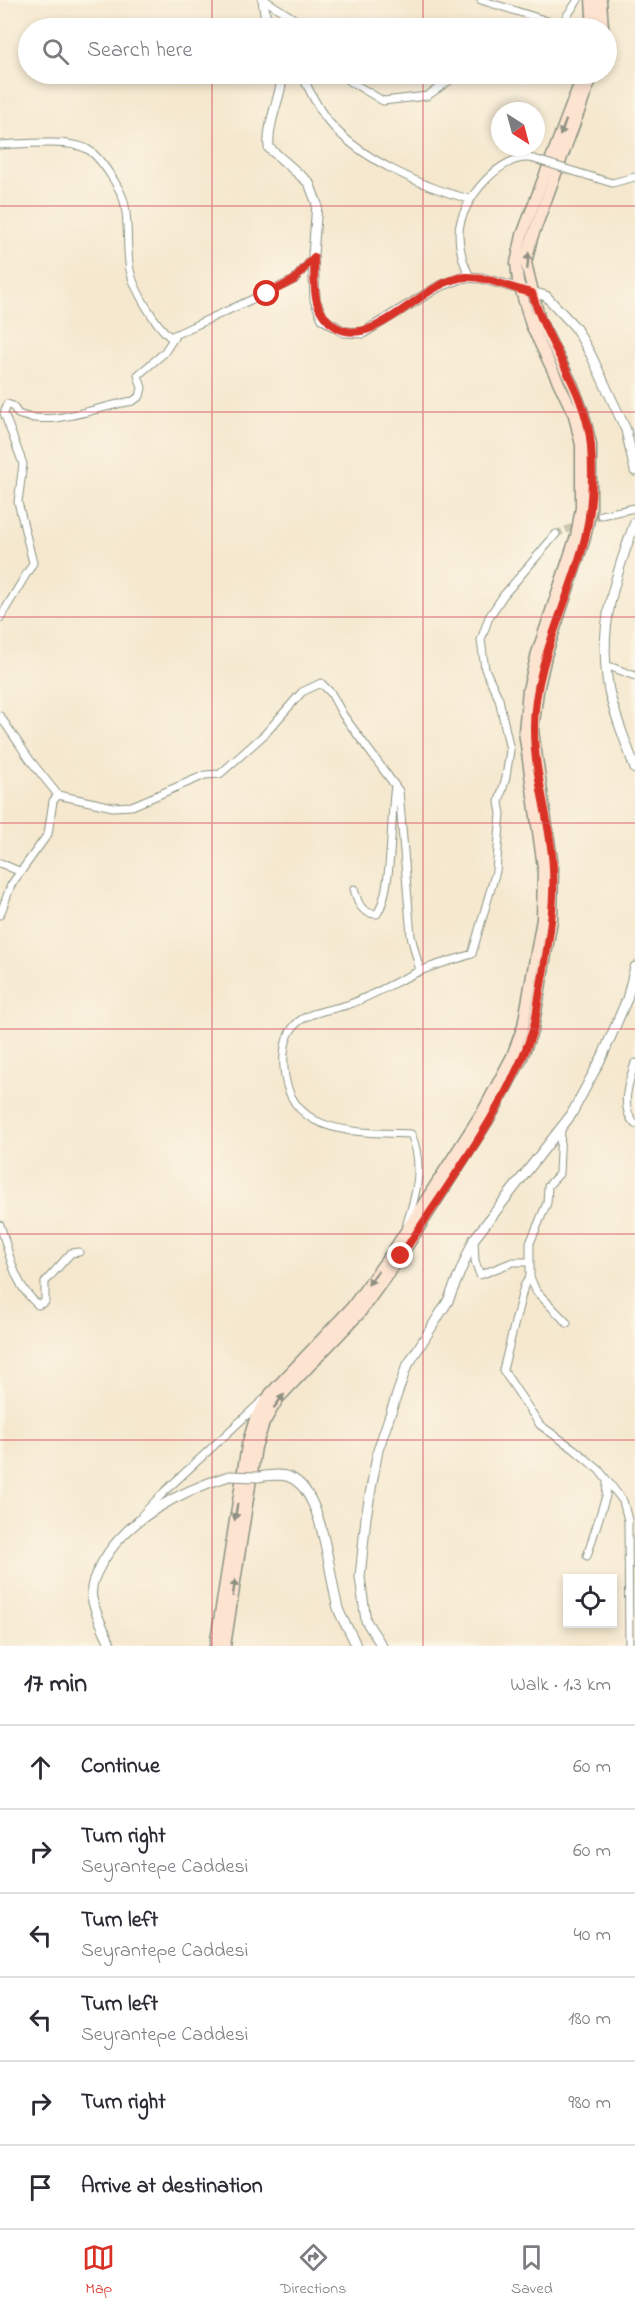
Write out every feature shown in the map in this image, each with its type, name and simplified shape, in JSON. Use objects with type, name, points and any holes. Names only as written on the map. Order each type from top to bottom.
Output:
[{"type":"main road","points":[[591,0],[592,18]]},
{"type":"main road","points":[[601,0],[602,18]]},
{"type":"main road","points":[[225,1646],[256,1447],[264,1423],[278,1400],[359,1314],[401,1256],[492,1114],[521,1060],[533,1029],[552,920],[553,867],[534,731],[538,691],[546,656],[585,538],[591,509],[591,444],[573,386],[526,292],[516,262],[522,235],[579,84]]},
{"type":"main road","points":[[215,1646],[247,1445],[255,1419],[272,1392],[351,1308],[404,1234],[484,1109],[512,1056],[524,1026],[542,919],[543,867],[524,731],[528,690],[537,653],[576,536],[581,508],[581,445],[574,415],[531,325],[526,292],[526,263],[532,238],[589,84]]},
{"type":"street","points":[[264,0],[266,18]]},
{"type":"street","points":[[264,0],[292,18]]},
{"type":"street","points":[[481,0],[535,18]]},
{"type":"street","points":[[565,18],[579,0]]},
{"type":"street","points":[[282,84],[280,97],[268,130],[269,148],[309,183],[317,204],[314,257],[315,300],[323,319],[344,332],[363,333],[438,287],[464,277],[546,296],[574,327],[626,430],[632,448],[635,471]]},
{"type":"street","points":[[307,84],[328,121],[348,141],[434,190],[469,199]]},
{"type":"street","points":[[355,84],[383,101],[427,96],[444,84]]},
{"type":"street","points":[[0,145],[25,142],[78,147],[87,149],[103,164],[125,204],[130,273],[148,309],[170,337],[294,280],[314,257]]},
{"type":"street","points":[[470,277],[462,261],[459,231],[466,202],[500,166],[525,156],[612,183],[634,176]]},
{"type":"street","points":[[0,618],[33,564],[18,502],[23,464],[4,413],[7,404],[13,406],[18,414],[37,418],[61,416],[134,401],[140,396],[142,388],[138,375],[164,353],[175,336]]},
{"type":"street","points":[[601,515],[635,508]]},
{"type":"street","points":[[635,522],[614,582],[604,633],[608,686],[635,769]]},
{"type":"street","points":[[404,1234],[412,1206],[419,1152],[411,1134],[360,1134],[315,1122],[292,1101],[285,1082],[283,1047],[295,1025],[312,1015],[349,1004],[420,971],[472,954],[496,871],[501,814],[499,802],[510,750],[499,699],[485,669],[481,640],[489,617],[503,596],[556,534]]},
{"type":"street","points":[[606,665],[635,676]]},
{"type":"street","points":[[0,716],[30,760],[58,795],[113,807],[132,806],[205,775],[220,774],[266,734],[302,692],[321,683],[331,693],[343,715],[399,791],[411,936],[420,971]]},
{"type":"street","points":[[354,890],[359,906],[368,914],[377,914],[383,905],[389,866],[391,811],[395,786]]},
{"type":"street","points":[[0,915],[11,885],[48,834],[53,801],[58,795]]},
{"type":"street","points":[[0,863],[21,872]]},
{"type":"street","points":[[382,1646],[366,1621],[360,1577],[366,1517],[378,1450],[406,1368],[447,1301],[474,1239],[570,1115],[603,1055],[627,999],[635,967]]},
{"type":"street","points":[[635,1063],[629,1081],[627,1105],[628,1116],[635,1124]]},
{"type":"street","points":[[561,1126],[559,1174],[548,1186],[547,1203],[530,1243],[530,1277],[536,1291],[567,1323]]},
{"type":"street","points":[[0,1225],[12,1270],[30,1298],[38,1305],[45,1302],[45,1281],[71,1253],[79,1252]]},
{"type":"street","points":[[474,1239],[475,1261],[480,1275],[500,1266],[530,1262]]},
{"type":"street","points":[[530,1277],[524,1286],[503,1370],[540,1425],[599,1470],[623,1501],[628,1520],[629,1646]]},
{"type":"street","points":[[111,1646],[92,1599],[92,1581],[108,1553],[164,1492],[272,1392]]},
{"type":"street","points":[[135,1523],[195,1489],[229,1476],[289,1476],[300,1483],[314,1506],[325,1541],[339,1611],[352,1631],[356,1646]]},
{"type":"street","points":[[587,1556],[606,1496],[607,1483]]},
{"type":"tunnel","points":[[556,534],[601,515]]},
{"type":"route","points":[[267,294],[294,280],[314,257],[315,300],[323,319],[344,332],[363,333],[438,287],[464,277],[481,278],[532,293],[540,321],[573,386],[583,412],[591,444],[591,509],[585,538],[546,656],[538,691],[534,731],[553,867],[552,920],[533,1029],[521,1060],[492,1114],[401,1256]]}]
